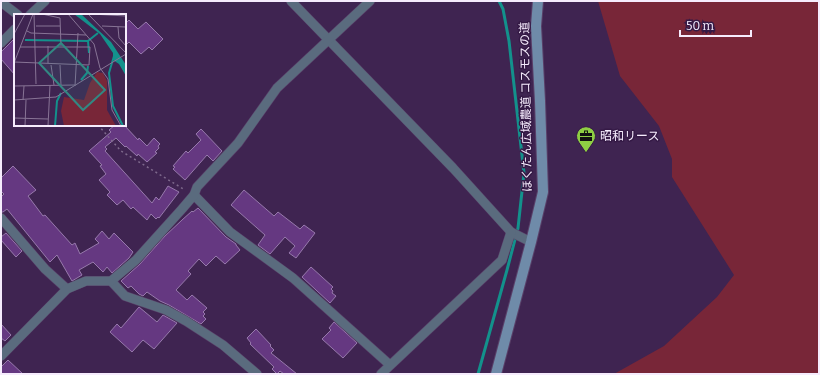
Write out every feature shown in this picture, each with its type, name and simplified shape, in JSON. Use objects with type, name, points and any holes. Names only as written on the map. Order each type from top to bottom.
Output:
[{"type":"street","points":[[31,14],[45,1]]},
{"type":"street","points":[[292,1],[452,168],[511,232],[531,242]]},
{"type":"street","points":[[1,356],[67,289],[86,281],[111,281],[136,260],[194,195],[197,187],[238,143],[277,88],[370,1]]},
{"type":"street","name":"ほくたん広域農道 コスモスの道","points":[[496,374],[543,192],[536,26],[538,1]]},
{"type":"street","points":[[1,2],[17,14]]},
{"type":"street","points":[[1,44],[14,30]]},
{"type":"street","points":[[194,195],[230,232],[293,278],[390,365]]},
{"type":"street","points":[[1,218],[45,269],[67,289]]},
{"type":"street","points":[[380,374],[502,260],[511,232]]},
{"type":"street","points":[[111,281],[125,296],[166,310],[186,321],[223,345],[257,374]]},
{"type":"path","points":[[99,126],[121,151],[194,195]]},
{"type":"shaded area","points":[[598,1],[819,1],[819,374],[614,374],[664,346],[717,297],[734,275],[672,177],[672,159],[659,126],[620,76]]},
{"type":"building","points":[[129,20],[138,29],[146,22],[163,39],[152,50],[149,47],[141,54],[129,42],[126,45],[126,23]]},
{"type":"building","points":[[14,39],[14,74],[1,59],[1,52]]},
{"type":"building","points":[[114,126],[125,126],[138,140],[139,138],[147,146],[154,138],[160,144],[158,146],[159,148],[155,152],[157,153],[147,162],[138,154],[137,156],[126,146],[125,147],[116,138],[105,147],[107,149],[105,151],[152,203],[156,197],[159,200],[168,186],[179,192],[159,218],[158,217],[156,219],[151,214],[147,220],[133,207],[131,209],[123,200],[117,205],[107,195],[110,192],[99,180],[106,174],[100,166],[102,165],[89,151],[111,132],[109,130]]},
{"type":"building","points":[[201,129],[222,151],[213,161],[207,155],[185,180],[173,169],[175,167],[173,166],[186,151],[188,153],[201,140],[196,134]]},
{"type":"building","points":[[13,166],[36,190],[28,196],[43,216],[45,215],[72,245],[75,243],[80,254],[99,243],[95,239],[102,231],[109,239],[114,233],[133,252],[129,258],[112,273],[107,267],[103,272],[93,262],[79,270],[82,275],[72,281],[57,255],[50,262],[7,209],[1,212],[1,197],[4,194],[1,191],[1,178]]},
{"type":"building","points":[[244,190],[274,216],[278,212],[300,229],[304,225],[315,233],[296,258],[289,253],[295,246],[285,237],[270,254],[258,245],[265,235],[231,205]]},
{"type":"building","points":[[198,208],[226,237],[236,244],[240,250],[225,264],[216,256],[206,266],[199,259],[188,271],[191,274],[176,290],[187,300],[192,295],[207,308],[203,312],[205,314],[203,316],[206,319],[201,324],[147,292],[143,296],[139,294],[131,286],[128,288],[121,281],[140,264],[165,236],[192,211],[193,212]]},
{"type":"building","points":[[6,233],[22,251],[16,257],[1,240],[1,237]]},
{"type":"building","points":[[311,267],[333,287],[331,289],[333,291],[332,293],[336,296],[330,303],[302,277]]},
{"type":"building","points":[[139,307],[157,322],[163,315],[177,323],[154,349],[143,340],[132,352],[110,332],[117,324],[121,328]]},
{"type":"building","points":[[334,322],[357,343],[343,358],[322,339],[331,330],[329,328]]},
{"type":"building","points":[[1,324],[11,335],[5,341],[1,338]]},
{"type":"building","points":[[256,329],[271,345],[270,346],[274,350],[271,353],[297,374],[284,374],[280,371],[277,374],[272,369],[274,367],[250,344],[251,343],[247,338]]},
{"type":"building","points":[[8,360],[23,374],[1,374],[1,367]]},
{"type":"waterway","points":[[478,374],[518,228],[524,173],[509,41],[503,9],[499,1]]},
{"type":"place","name":"昭和リース","points":[[586,153]]}]
